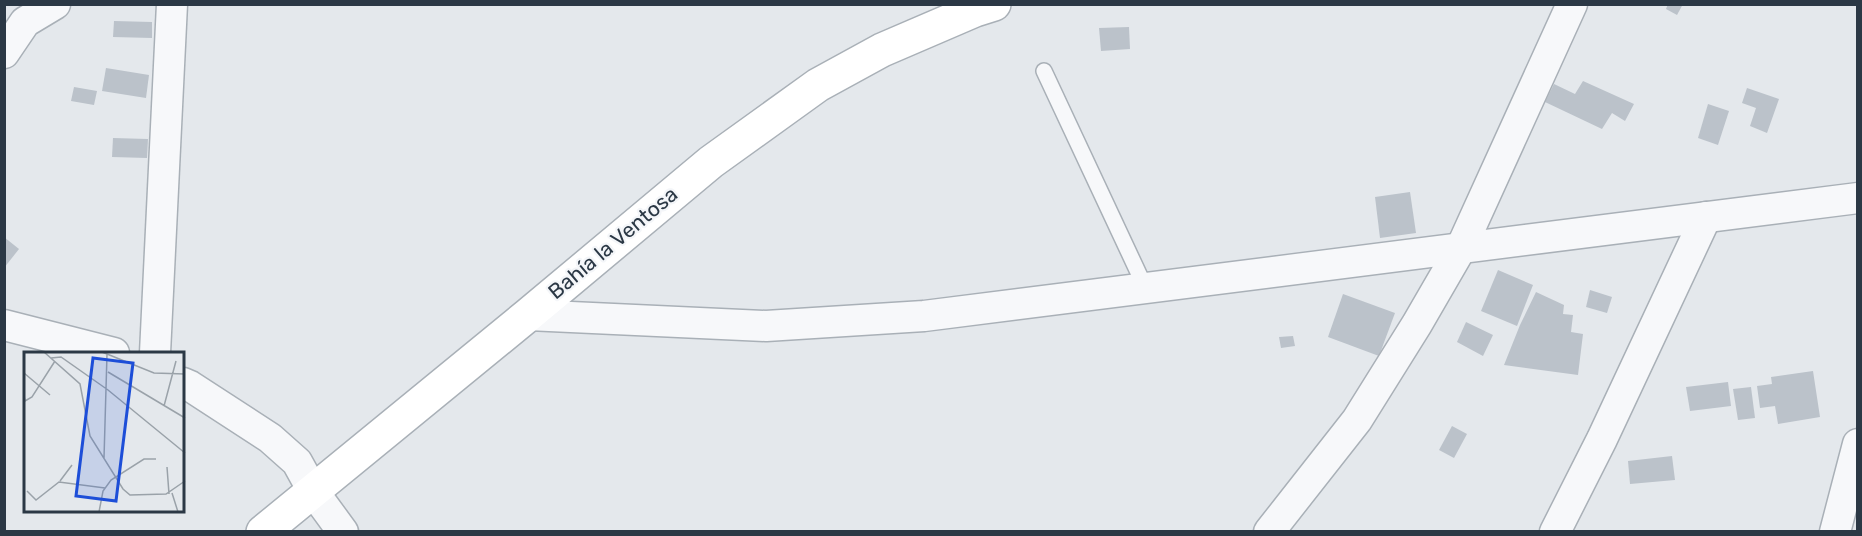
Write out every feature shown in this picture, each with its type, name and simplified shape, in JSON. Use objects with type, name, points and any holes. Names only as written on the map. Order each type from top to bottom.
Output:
[{"type":"street","points":[[4,53],[26,22],[56,4]]},
{"type":"street","points":[[155,352],[172,4]]},
{"type":"street","name":"Bahía la Ventosa","points":[[263,531],[711,162],[818,85],[882,50],[994,4]]},
{"type":"street","points":[[1269,531],[1357,420],[1461,248],[1572,4]]},
{"type":"street","points":[[528,315],[766,326],[924,316],[1857,198]]},
{"type":"street","points":[[1555,531],[1602,439],[1706,217]]},
{"type":"street","points":[[4,326],[110,352]]},
{"type":"street","points":[[184,383],[270,438],[297,462],[312,491],[343,531]]},
{"type":"street","points":[[1834,531],[1857,444]]},
{"type":"lane","points":[[1044,71],[1145,287]]},
{"type":"building","points":[[1668,4],[1683,4],[1677,15],[1666,9]]},
{"type":"building","points":[[114,21],[152,22],[152,38],[113,37]]},
{"type":"building","points":[[1129,27],[1130,49],[1101,51],[1099,28]]},
{"type":"building","points":[[106,68],[149,75],[146,98],[102,91]]},
{"type":"building","points":[[1583,81],[1634,104],[1625,121],[1612,113],[1602,129],[1545,102],[1554,84],[1575,94]]},
{"type":"building","points":[[74,87],[97,91],[94,105],[71,101]]},
{"type":"building","points":[[1747,88],[1779,99],[1767,133],[1750,126],[1756,108],[1742,103]]},
{"type":"building","points":[[1708,104],[1729,111],[1718,145],[1698,138]]},
{"type":"building","points":[[113,138],[148,139],[147,158],[112,157]]},
{"type":"building","points":[[1410,192],[1416,233],[1380,238],[1375,197]]},
{"type":"building","points":[[4,237],[19,249],[4,268]]},
{"type":"building","points":[[1498,270],[1533,285],[1517,326],[1481,311]]},
{"type":"building","points":[[1590,290],[1612,297],[1607,313],[1586,307]]},
{"type":"building","points":[[1536,292],[1564,305],[1563,314],[1573,315],[1571,332],[1583,334],[1578,375],[1504,365]]},
{"type":"building","points":[[1343,294],[1395,313],[1379,356],[1328,337]]},
{"type":"building","points":[[1466,322],[1493,335],[1483,356],[1457,342]]},
{"type":"building","points":[[1293,336],[1295,346],[1281,348],[1279,337]]},
{"type":"building","points":[[1813,371],[1820,417],[1778,424],[1775,406],[1760,408],[1757,386],[1772,384],[1771,377]]},
{"type":"building","points":[[1728,382],[1731,406],[1690,411],[1686,387]]},
{"type":"building","points":[[1751,387],[1755,418],[1738,420],[1733,389]]},
{"type":"building","points":[[1452,426],[1467,434],[1454,458],[1439,450]]},
{"type":"building","points":[[1672,456],[1675,480],[1630,484],[1628,461]]}]
